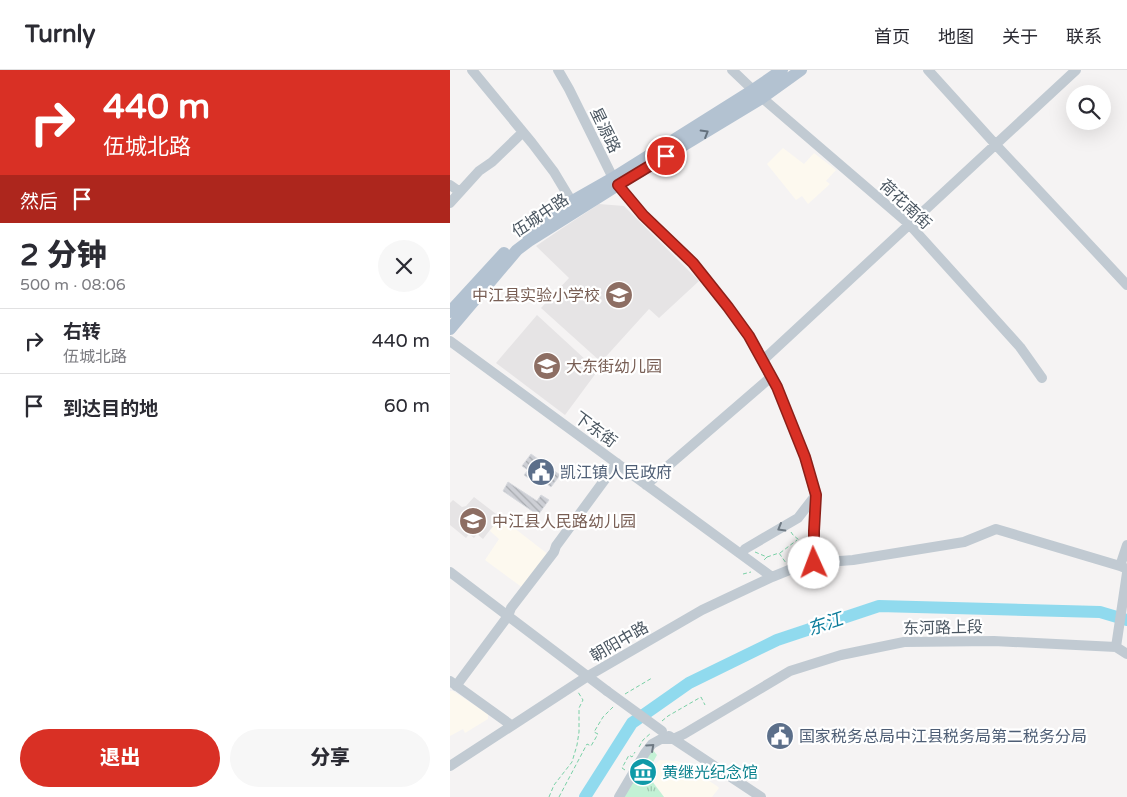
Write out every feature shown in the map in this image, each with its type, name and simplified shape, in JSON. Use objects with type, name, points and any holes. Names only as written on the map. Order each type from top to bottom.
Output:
[{"type":"main road","points":[[757,94],[782,70]]},
{"type":"main road","points":[[757,94],[801,70]]},
{"type":"main road","name":"伍城中路","points":[[450,312],[510,245],[530,230],[574,206],[757,94]]},
{"type":"main road","name":"伍城中路","points":[[450,329],[517,250],[574,206]]},
{"type":"street","points":[[472,70],[554,172],[574,206]]},
{"type":"street","name":"星源路","points":[[558,70],[615,181],[643,215],[693,263],[728,307],[749,336],[777,387],[805,457],[816,495],[814,563]]},
{"type":"street","name":"荷花南街","points":[[732,70],[757,94],[909,224],[1020,347],[1042,378]]},
{"type":"street","points":[[928,70],[1127,285]]},
{"type":"street","points":[[762,361],[1076,70]]},
{"type":"street","points":[[450,203],[479,171],[492,162],[522,133]]},
{"type":"street","points":[[450,185],[460,192]]},
{"type":"street","name":"下东街","points":[[450,341],[772,577]]},
{"type":"street","points":[[646,485],[771,377]]},
{"type":"street","points":[[511,725],[452,683],[508,616],[511,608],[554,552],[556,546],[616,463]]},
{"type":"street","points":[[740,554],[745,549],[798,518],[816,495]]},
{"type":"street","name":"朝阳中路","points":[[450,766],[588,676],[702,610],[800,566],[853,560],[964,542],[996,529],[1125,569]]},
{"type":"street","points":[[1127,544],[1117,643],[1127,654]]},
{"type":"street","points":[[450,572],[673,739],[761,797]]},
{"type":"street","name":"东河路上段","points":[[619,797],[652,744],[661,739],[673,739],[684,734],[790,670],[841,655],[904,642],[1117,643]]},
{"type":"path","points":[[790,530],[793,536],[807,546]]},
{"type":"path","points":[[760,563],[767,556],[779,553],[798,539]]},
{"type":"path","points":[[755,552],[767,556]]},
{"type":"path","points":[[779,553],[788,566]]},
{"type":"path","points":[[743,574],[750,573],[753,570]]},
{"type":"path","points":[[621,699],[627,693],[652,678]]},
{"type":"path","points":[[549,797],[554,785],[572,762],[577,745],[579,708],[583,700],[574,685]]},
{"type":"path","points":[[559,797],[587,744],[591,746],[598,734],[594,732],[603,717],[615,705]]},
{"type":"shaded area","points":[[783,148],[804,164],[814,153],[836,170],[826,181],[830,184],[808,204],[802,196],[796,200],[767,164]]},
{"type":"shaded area","name":"中江县实验小学校","points":[[599,204],[624,206],[699,281],[659,318],[649,309],[601,362],[541,308],[569,278],[536,246]]},
{"type":"shaded area","name":"大东街幼儿园","points":[[537,315],[587,361],[599,369],[565,415],[496,363]]},
{"type":"shaded area","name":"中江县人民路幼儿园","points":[[474,497],[500,517],[483,539],[477,534],[474,538],[469,534],[466,538],[450,525],[450,503],[453,500],[462,507],[466,506]]},
{"type":"shaded area","points":[[500,517],[549,555],[523,588],[485,560],[499,539],[490,531]]},
{"type":"shaded area","points":[[450,691],[453,691],[488,714],[488,719],[465,733],[463,729],[450,736]]},
{"type":"shaded area","points":[[660,760],[678,761],[719,788],[712,797],[664,797],[649,776],[649,769]]},
{"type":"green space","name":"黄继光纪念馆","points":[[652,749],[657,755],[651,768],[650,777],[664,797],[623,797]]},
{"type":"building","name":"凯江镇人民政府","points":[[531,454],[560,475],[551,487],[543,481],[540,486],[524,475],[528,470],[522,466]]},
{"type":"building","points":[[508,482],[537,501],[541,495],[549,500],[538,515],[503,491]]},
{"type":"waterway","name":"东江","points":[[585,797],[632,723],[689,683],[777,640],[879,606],[1100,612],[1127,620]]},
{"type":"place","name":"中江县实验小学校","points":[[619,295]]},
{"type":"place","name":"大东街幼儿园","points":[[547,366]]},
{"type":"place","name":"凯江镇人民政府","points":[[541,472]]},
{"type":"place","name":"中江县人民路幼儿园","points":[[473,521]]},
{"type":"place","name":"国家税务总局中江县税务局第二税务分局","points":[[780,736]]},
{"type":"place","name":"黄继光纪念馆","points":[[643,772]]},
{"type":"route","points":[[666,156],[618,185],[643,215],[693,263],[728,307],[749,336],[777,387],[805,457],[816,495],[814,563]]}]
